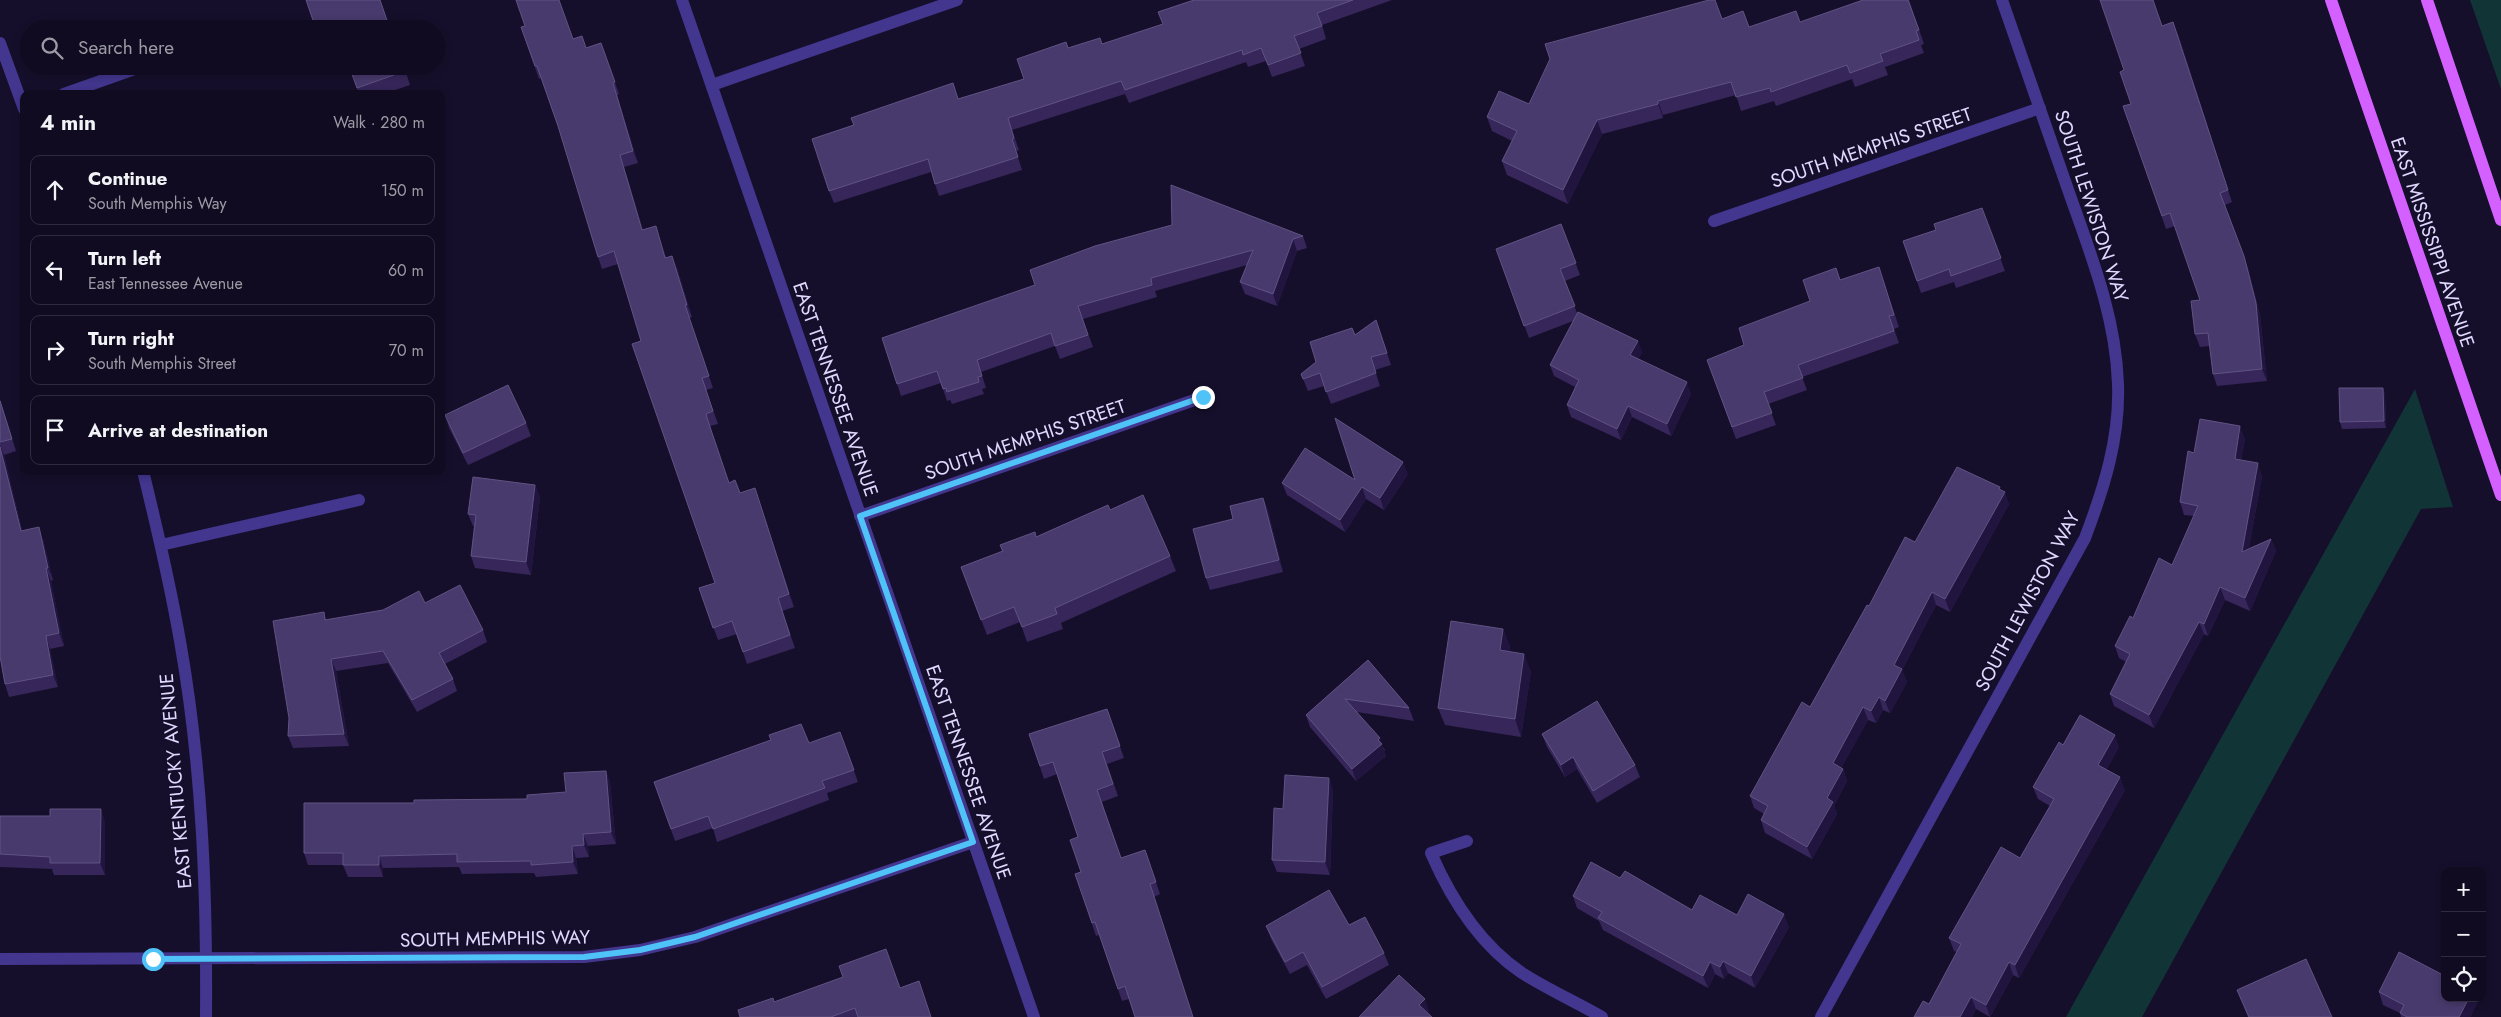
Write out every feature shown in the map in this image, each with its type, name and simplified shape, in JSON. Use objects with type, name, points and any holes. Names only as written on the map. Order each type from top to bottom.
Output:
[{"type":"main road","name":"EAST MISSISSIPPI AVENUE","points":[[2331,0],[2501,495]]},
{"type":"main road","points":[[2427,0],[2501,220]]},
{"type":"street","name":"EAST TENNESSEE AVENUE","points":[[682,0],[1034,1017]]},
{"type":"street","points":[[712,85],[957,0]]},
{"type":"street","name":"SOUTH LEWISTON WAY","points":[[1822,1017],[2085,538],[2104,489],[2115,437],[2118,384],[2113,331],[2100,281],[2002,0]]},
{"type":"street","points":[[0,43],[20,97]]},
{"type":"street","points":[[75,90],[118,75]]},
{"type":"street","name":"SOUTH MEMPHIS STREET","points":[[1714,221],[2040,108]]},
{"type":"street","name":"SOUTH MEMPHIS STREET","points":[[860,516],[1203,397]]},
{"type":"street","name":"EAST KENTUCKY AVENUE","points":[[144,475],[161,544],[180,642],[194,742],[203,841],[207,959],[206,1017]]},
{"type":"street","points":[[161,544],[359,500]]},
{"type":"street","points":[[1467,841],[1431,853],[1460,910],[1493,948],[1522,972],[1602,1017]]},
{"type":"street","name":"SOUTH MEMPHIS WAY","points":[[0,959],[584,957],[640,950],[695,937],[973,842]]},
{"type":"green space","points":[[2470,0],[2501,0],[2501,89]]},
{"type":"green space","points":[[2415,389],[2453,507],[2421,509],[2142,1017],[2066,1017]]},
{"type":"building","points":[[306,0],[380,0],[387,20],[313,20]]},
{"type":"building","points":[[516,0],[559,0],[573,39],[582,36],[586,48],[601,43],[615,82],[613,83],[633,151],[620,155],[642,230],[656,226],[665,258],[672,256],[687,305],[685,305],[709,376],[702,378],[713,411],[706,414],[708,421],[729,483],[735,480],[740,493],[755,488],[789,594],[778,598],[790,635],[743,652],[732,621],[713,628],[699,588],[715,583],[632,344],[641,341],[614,251],[598,257],[558,126],[521,27],[525,26]]},
{"type":"building","points":[[1194,0],[1353,0],[1317,13],[1322,26],[1294,36],[1301,53],[1268,65],[1261,48],[1243,55],[1242,50],[1125,90],[1121,81],[1008,118],[1018,157],[935,184],[928,159],[829,191],[812,139],[854,125],[851,118],[953,83],[958,99],[1024,79],[1017,59],[1066,42],[1068,48],[1100,38],[1102,44],[1163,24],[1158,12]]},
{"type":"building","points":[[1709,0],[1715,0],[1722,19],[1743,11],[1749,27],[1796,11],[1800,22],[1863,0],[1908,0],[1919,30],[1916,31],[1919,40],[1880,54],[1883,61],[1850,73],[1847,65],[1771,92],[1770,88],[1736,97],[1731,82],[1658,101],[1658,104],[1597,120],[1563,190],[1502,161],[1517,131],[1487,117],[1499,91],[1529,104],[1550,59],[1545,44]]},
{"type":"building","points":[[2100,0],[2153,0],[2162,26],[2173,22],[2228,190],[2220,193],[2244,256],[2256,303],[2262,369],[2213,374],[2208,333],[2195,334],[2191,301],[2200,300],[2170,213],[2162,216],[2123,106],[2131,104],[2120,72],[2124,70]]},
{"type":"building","points":[[352,75],[394,75],[357,88]]},
{"type":"building","points":[[1171,185],[1303,236],[1293,239],[1273,294],[1240,282],[1253,250],[1151,278],[1152,285],[1078,306],[1088,335],[1055,346],[1051,333],[977,360],[982,376],[978,377],[979,382],[947,392],[946,388],[943,389],[937,371],[897,384],[882,338],[1035,285],[1030,270],[1095,246],[1172,225]]},
{"type":"building","points":[[1982,208],[2001,258],[1951,276],[1949,269],[1917,281],[1903,241],[1936,230],[1934,224]]},
{"type":"building","points":[[1561,224],[1576,263],[1560,269],[1575,306],[1524,326],[1496,249]]},
{"type":"building","points":[[1879,267],[1894,315],[1889,316],[1894,331],[1798,365],[1803,378],[1764,392],[1772,413],[1732,427],[1707,360],[1744,345],[1739,328],[1810,301],[1803,280],[1836,268],[1840,280]]},
{"type":"building","points":[[1578,312],[1638,341],[1630,355],[1687,382],[1667,424],[1628,406],[1617,429],[1567,405],[1579,380],[1550,365]]},
{"type":"building","points":[[1376,320],[1387,353],[1371,357],[1376,373],[1326,392],[1320,373],[1303,379],[1301,374],[1316,362],[1310,342],[1352,328],[1355,335]]},
{"type":"building","points":[[508,385],[526,423],[463,453],[445,415]]},
{"type":"building","points":[[2339,388],[2383,388],[2384,421],[2340,422]]},
{"type":"building","points":[[0,401],[12,439],[0,442]]},
{"type":"building","points":[[1335,418],[1403,462],[1380,498],[1362,487],[1340,520],[1282,483],[1305,448],[1355,480]]},
{"type":"building","points":[[2200,419],[2240,426],[2235,459],[2258,463],[2242,552],[2271,539],[2245,598],[2220,587],[2204,624],[2199,622],[2149,715],[2110,694],[2130,654],[2115,646],[2130,616],[2133,618],[2159,558],[2172,565],[2198,506],[2180,502],[2188,451],[2194,453]]},
{"type":"building","points":[[0,447],[21,531],[39,527],[59,633],[46,636],[53,675],[5,684],[0,656]]},
{"type":"building","points":[[1957,467],[2000,487],[1999,489],[2005,492],[1945,599],[1932,592],[1894,665],[1902,669],[1885,701],[1879,697],[1871,711],[1863,707],[1833,763],[1843,769],[1827,798],[1833,802],[1807,847],[1761,820],[1768,806],[1750,796],[1802,702],[1810,707],[1867,605],[1869,606],[1905,537],[1915,542]]},
{"type":"building","points":[[473,477],[535,485],[526,562],[471,556],[476,515],[468,514]]},
{"type":"building","points":[[1143,495],[1170,556],[1055,608],[1057,614],[1022,627],[1014,607],[981,620],[961,567],[1003,551],[1000,545],[1035,532],[1036,537],[1108,505],[1110,510]]},
{"type":"building","points":[[1263,498],[1279,560],[1206,578],[1193,529],[1233,519],[1230,506]]},
{"type":"building","points":[[460,585],[483,630],[439,653],[453,679],[412,700],[383,651],[331,659],[344,734],[288,736],[289,718],[273,621],[324,612],[325,620],[383,610],[419,591],[425,603]]},
{"type":"building","points":[[1451,621],[1503,629],[1500,650],[1524,654],[1515,719],[1438,708]]},
{"type":"building","points":[[1368,660],[1409,708],[1345,699],[1380,738],[1378,740],[1382,744],[1352,769],[1306,715]]},
{"type":"building","points":[[1597,701],[1635,765],[1593,791],[1573,757],[1561,765],[1542,734]]},
{"type":"building","points":[[1107,709],[1120,746],[1102,752],[1113,784],[1097,790],[1121,858],[1145,850],[1156,882],[1150,884],[1193,1017],[1135,1017],[1125,986],[1118,989],[1095,922],[1092,923],[1075,874],[1081,872],[1070,840],[1078,837],[1053,762],[1040,766],[1029,734]]},
{"type":"building","points":[[2080,715],[2115,735],[2098,765],[2120,777],[2015,965],[2009,962],[1986,1005],[1971,997],[1960,1017],[1914,1017],[1923,1001],[1929,1004],[1961,944],[1949,938],[2001,847],[2020,858],[2054,799],[2033,787],[2059,742],[2063,745]]},
{"type":"building","points":[[801,724],[809,743],[840,732],[854,770],[822,781],[825,788],[713,829],[708,816],[671,829],[654,782],[771,740],[769,735]]},
{"type":"building","points":[[606,771],[611,832],[583,834],[584,845],[572,846],[573,862],[531,865],[531,861],[457,862],[457,854],[379,856],[379,865],[343,865],[343,853],[304,853],[304,803],[414,803],[414,800],[527,799],[527,795],[566,792],[564,773]]},
{"type":"building","points":[[1285,775],[1329,778],[1325,862],[1272,860],[1274,808],[1283,809]]},
{"type":"building","points":[[50,809],[101,809],[100,863],[50,863],[50,857],[0,854],[0,816],[50,816]]},
{"type":"building","points":[[1591,862],[1620,878],[1625,871],[1692,910],[1700,895],[1737,915],[1748,894],[1784,914],[1751,976],[1723,961],[1720,967],[1710,962],[1703,976],[1598,918],[1602,912],[1573,896]]},
{"type":"building","points":[[1329,890],[1349,925],[1365,917],[1384,953],[1322,987],[1303,952],[1285,962],[1266,926]]},
{"type":"building","points":[[886,949],[900,988],[919,981],[931,1017],[858,1017],[855,1008],[831,1017],[740,1017],[738,1010],[773,998],[774,1002],[843,977],[839,966]]},
{"type":"building","points":[[2399,952],[2441,974],[2441,1002],[2467,1002],[2459,1017],[2407,1017],[2400,1013],[2404,1005],[2379,992]]},
{"type":"building","points":[[2306,959],[2332,1017],[2249,1017],[2237,990]]},
{"type":"building","points":[[1399,975],[1425,999],[1419,1005],[1432,1017],[1359,1017]]},
{"type":"route","points":[[153,959],[584,957],[640,950],[695,937],[973,842],[860,516],[1203,397]]}]
